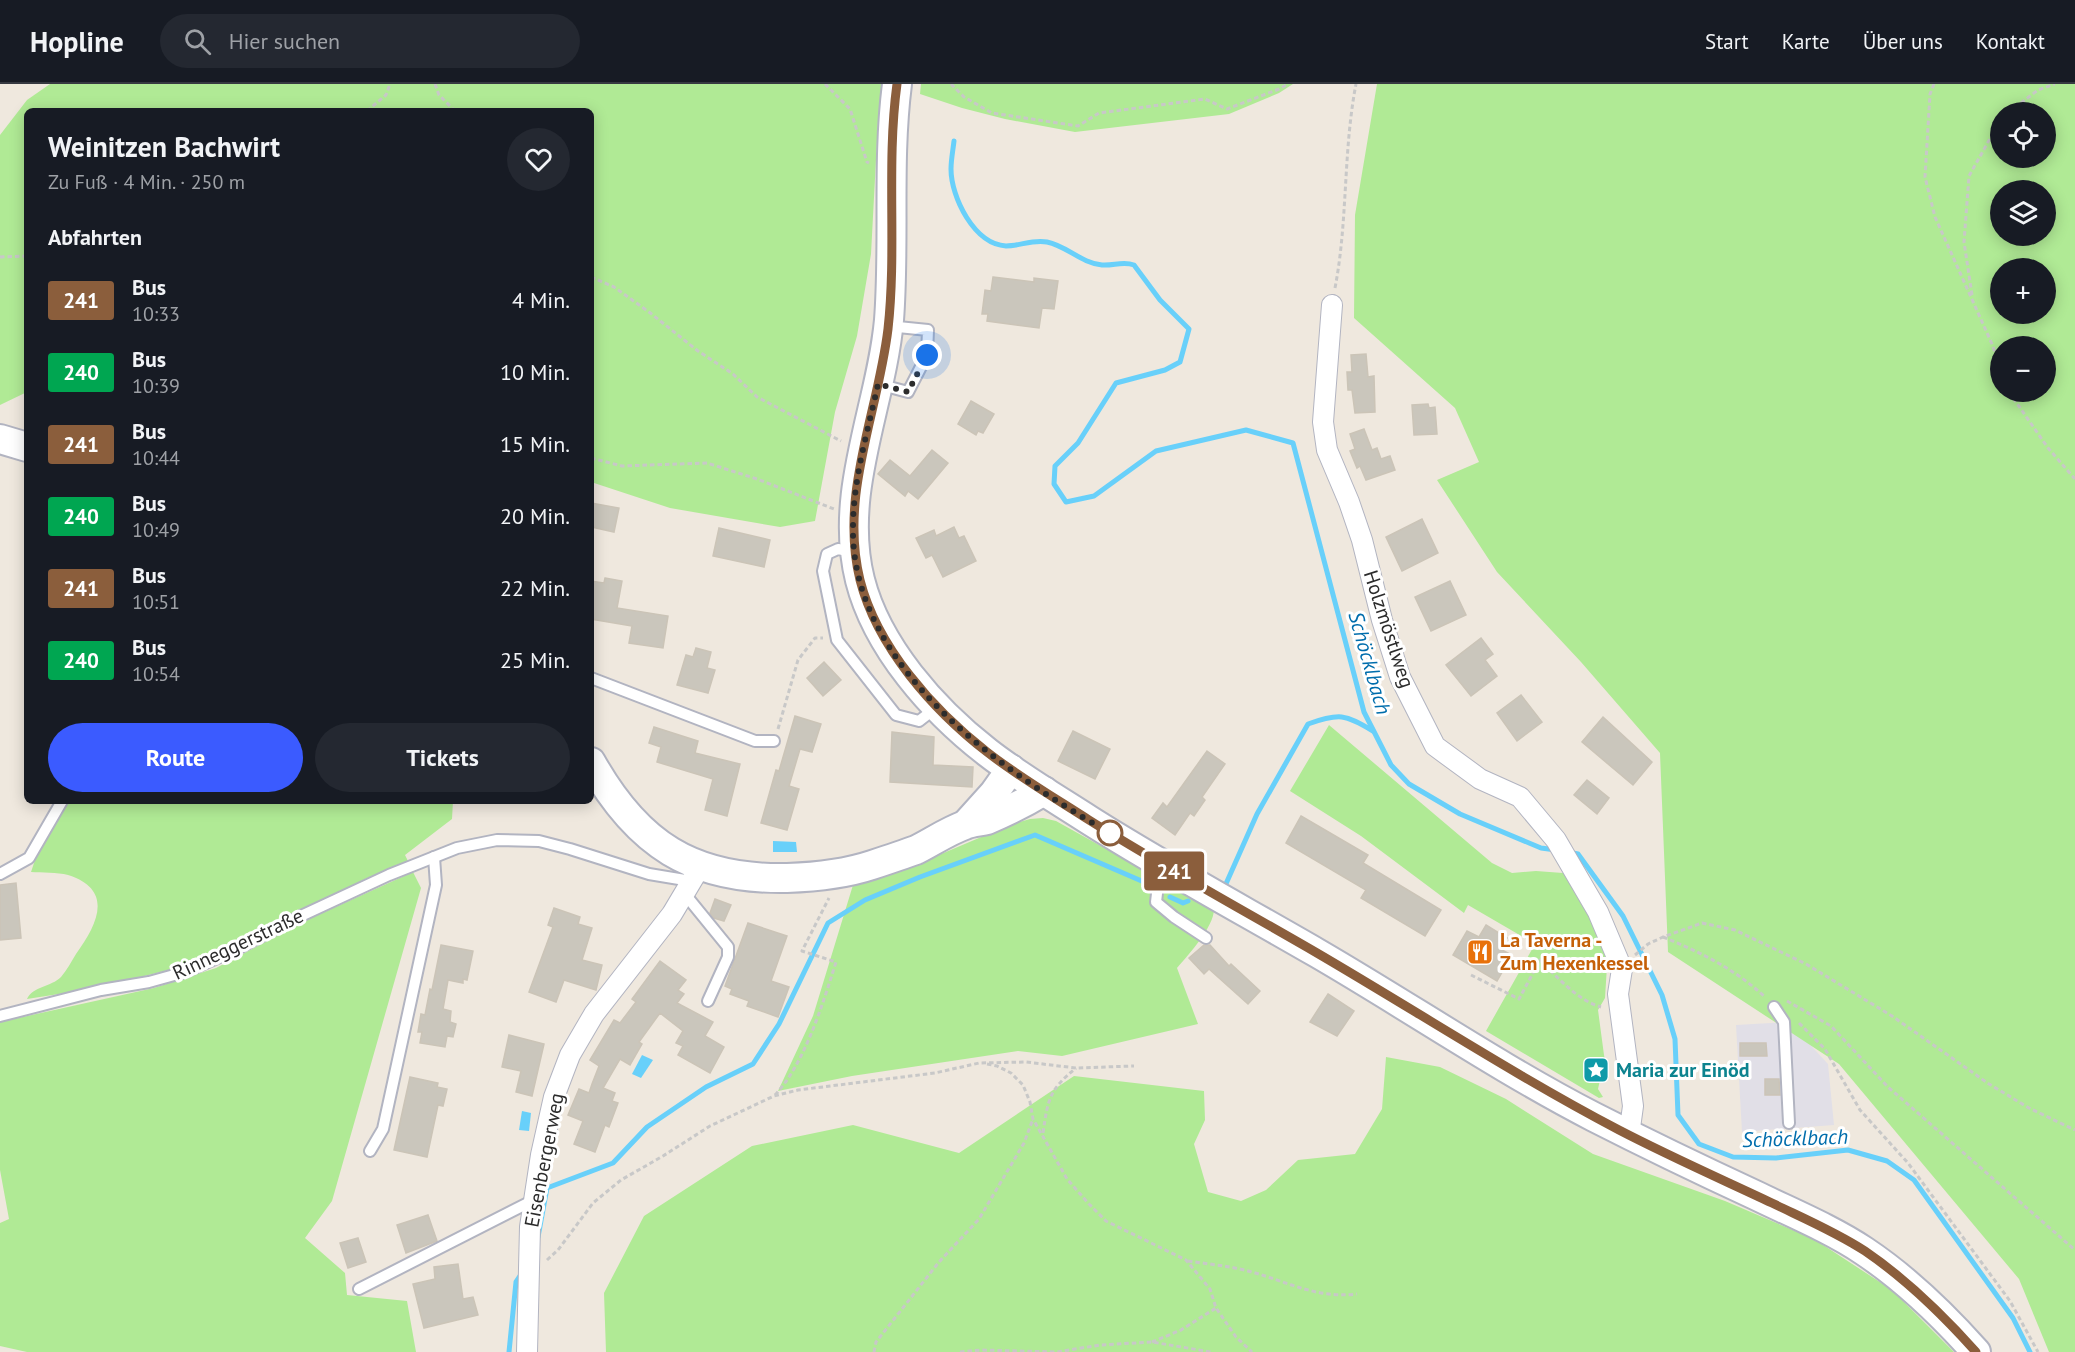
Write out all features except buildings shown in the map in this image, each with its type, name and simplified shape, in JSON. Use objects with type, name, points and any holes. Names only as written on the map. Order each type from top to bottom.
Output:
[{"type":"main road","points":[[897,84],[891,169],[892,274],[888,326],[853,514],[854,552],[861,584],[877,626],[893,652],[937,707],[986,752],[1044,791],[1167,867],[1318,953],[1505,1067],[1629,1135],[1812,1222],[1864,1251],[1911,1287],[1952,1324],[1976,1352]]},
{"type":"main road","points":[[0,440],[24,446]]},
{"type":"main road","name":"Rinneggerstraße","points":[[594,767],[620,807],[640,830],[671,851],[692,880],[733,876],[769,878],[837,874],[870,866],[916,849],[966,824],[985,820],[1044,791]]},
{"type":"main road","name":"Rinneggerstraße","points":[[966,824],[994,793],[1011,769]]},
{"type":"street","name":"Holzmöstlweg","points":[[1332,305],[1323,422],[1328,450],[1350,502],[1400,677],[1435,746],[1480,779],[1520,797],[1556,840],[1598,912],[1622,969],[1618,994],[1633,1106],[1629,1135]]},
{"type":"street","name":"Eisenbergerweg","points":[[527,1352],[530,1227],[554,1097],[570,1055],[594,1014],[672,914],[692,880]]},
{"type":"lane","points":[[878,384],[908,392],[927,355],[928,330],[888,326]]},
{"type":"lane","points":[[854,552],[838,549],[827,554],[823,571],[837,640],[896,715],[919,721],[937,707]]},
{"type":"lane","points":[[594,679],[755,741],[774,741]]},
{"type":"lane","points":[[0,874],[29,858],[60,804]]},
{"type":"lane","name":"Rinneggerstraße","points":[[0,1016],[100,990],[149,982],[185,972],[389,875],[458,848],[497,840],[539,842],[570,849],[649,874],[692,880]]},
{"type":"lane","points":[[370,1151],[383,1129],[436,885],[434,857]]},
{"type":"lane","points":[[1167,867],[1158,885],[1156,902],[1206,938]]},
{"type":"lane","points":[[692,880],[728,947],[728,957],[708,1001]]},
{"type":"lane","points":[[1774,1007],[1784,1022],[1789,1123]]},
{"type":"lane","points":[[359,1289],[534,1200]]},
{"type":"path","points":[[371,108],[386,95],[390,84]]},
{"type":"path","points":[[435,84],[439,95],[453,108]]},
{"type":"path","points":[[825,84],[850,109],[867,162],[891,169]]},
{"type":"path","points":[[951,84],[964,97],[992,113],[1078,126],[1099,113],[1205,99],[1227,109],[1279,90],[1288,84]]},
{"type":"path","points":[[1332,305],[1341,255],[1350,115],[1356,84]]},
{"type":"path","points":[[1934,84],[1929,94],[1924,177],[1935,218],[1990,343]]},
{"type":"path","points":[[2022,102],[2038,90],[2055,84]]},
{"type":"path","points":[[1972,300],[1964,242],[1969,176],[1990,138]]},
{"type":"path","points":[[0,257],[24,256]]},
{"type":"path","points":[[594,278],[614,287],[649,312],[698,351],[734,374],[757,397],[837,438],[862,457]]},
{"type":"path","points":[[2016,402],[2048,447],[2075,479]]},
{"type":"path","points":[[594,459],[622,466],[706,463],[757,478],[824,507],[853,514]]},
{"type":"path","points":[[774,741],[798,660],[816,638],[837,640]]},
{"type":"path","points":[[774,1096],[786,1083],[808,1040],[836,962],[802,951],[833,889],[837,874]]},
{"type":"path","points":[[1632,957],[1648,944],[1702,923],[1735,930],[1806,964],[1892,1016],[2019,1102],[2075,1130]]},
{"type":"path","points":[[1663,937],[1700,952],[1725,966],[1760,993],[1766,993]]},
{"type":"path","points":[[1471,975],[1519,999],[1540,960],[1562,982],[1591,1004],[1620,1012]]},
{"type":"path","points":[[1782,998],[1831,1026],[1888,1087],[2075,1250]]},
{"type":"path","points":[[1796,1020],[1825,1049],[1860,1110],[1908,1163],[2010,1301],[2038,1352]]},
{"type":"path","points":[[528,1267],[545,1261],[558,1250],[593,1203],[621,1180],[710,1126],[774,1096],[798,1090],[935,1073],[979,1063],[1026,1062],[1076,1068],[1134,1066]]},
{"type":"path","points":[[979,1063],[997,1066],[1011,1073],[1023,1085],[1034,1119],[1067,1179],[1106,1221],[1186,1260],[1248,1271],[1313,1293],[1357,1294]]},
{"type":"path","points":[[1043,1134],[1047,1101],[1059,1082],[1076,1068]]},
{"type":"path","points":[[874,1352],[876,1342],[939,1262],[979,1219],[1024,1143],[1034,1119]]},
{"type":"path","points":[[1186,1260],[1210,1289],[1216,1308],[1236,1337],[1252,1352]]},
{"type":"path","points":[[1152,1342],[1181,1330],[1216,1308]]},
{"type":"path","points":[[960,1352],[981,1350],[1057,1352],[1100,1345],[1152,1342],[1211,1352]]},
{"type":"shaded area","points":[[1789,1022],[1828,1064],[1834,1125],[1742,1132],[1736,1025]]},
{"type":"green space","points":[[50,84],[883,84],[878,122],[871,254],[857,336],[835,412],[815,521],[780,527],[670,508],[594,483],[594,108],[24,108],[24,393],[0,405],[0,135],[27,100]]},
{"type":"green space","points":[[921,84],[1293,84],[1279,93],[1229,114],[1075,132],[1005,119],[962,108],[920,94]]},
{"type":"green space","points":[[1377,84],[2075,84],[2075,1352],[2049,1352],[2019,1279],[1839,1064],[1668,952],[1660,753],[1581,662],[1497,572],[1437,480],[1479,462],[1455,408],[1354,318],[1355,215]]},
{"type":"green space","points":[[1329,725],[1492,863],[1512,873],[1536,871],[1563,873],[1579,890],[1608,950],[1605,998],[1598,1010],[1609,1078],[1600,1080],[1598,1089],[1603,1097],[1599,1098],[1486,1031],[1535,944],[1468,905],[1464,913],[1361,836],[1290,791]]},
{"type":"green space","points":[[65,804],[453,804],[452,819],[405,855],[408,861],[365,879],[192,964],[97,988],[27,999],[33,991],[57,980],[63,974],[90,932],[98,909],[97,899],[92,890],[83,882],[64,874],[31,872],[39,848]]},
{"type":"green space","points":[[1043,818],[1056,821],[1214,909],[1205,932],[1177,968],[1198,1024],[1062,1056],[1018,1051],[852,1076],[778,1091],[813,1016],[853,885],[901,871],[1012,824]]},
{"type":"green space","points":[[413,872],[421,888],[332,1201],[305,1238],[345,1273],[347,1295],[407,1301],[416,1352],[27,1352],[0,1346],[0,1223],[9,1219],[0,1170],[0,1022],[154,988],[216,968],[309,919]]},
{"type":"green space","points":[[1386,1057],[1440,1067],[1506,1099],[1593,1154],[1725,1201],[1814,1239],[1892,1290],[1954,1352],[606,1352],[604,1293],[644,1216],[752,1146],[853,1125],[959,1153],[1074,1076],[1204,1091],[1205,1120],[1194,1144],[1208,1192],[1241,1201],[1266,1190],[1298,1160],[1355,1154],[1382,1109]]},
{"type":"water","points":[[773,841],[796,842],[797,852],[773,852]]},
{"type":"water","points":[[642,1055],[653,1060],[641,1078],[632,1074]]},
{"type":"water","points":[[522,1111],[531,1113],[529,1131],[519,1130]]},
{"type":"waterway","name":"Schöcklbach","points":[[954,141],[951,169],[955,193],[966,217],[984,237],[1006,246],[1037,241],[1047,242],[1094,264],[1134,265],[1160,300],[1189,329],[1180,362],[1165,370],[1116,383],[1078,443],[1055,466],[1054,484],[1066,502],[1094,496],[1156,451],[1246,430],[1293,443],[1364,712],[1391,765],[1409,784],[1460,814],[1541,848],[1556,850]]},
{"type":"waterway","points":[[1225,886],[1257,814],[1308,724],[1327,718],[1342,717],[1373,731]]},
{"type":"waterway","points":[[538,1237],[547,1188],[613,1163],[647,1127],[706,1087],[753,1064],[779,1024],[828,923],[865,900],[920,877],[1035,835],[1144,882]]},
{"type":"waterway","name":"Schöcklbach","points":[[1568,852],[1578,854],[1623,916],[1662,995],[1675,1039],[1678,1115],[1699,1144],[1733,1157],[1776,1158],[1848,1150],[1887,1161],[1914,1180],[2013,1318],[2030,1352]]},
{"type":"waterway","points":[[1170,897],[1183,903],[1188,901]]},
{"type":"waterway","points":[[509,1352],[516,1282],[522,1273]]},
{"type":"bus line","name":"241","points":[[897,84],[891,169],[892,243],[888,326],[857,482],[852,530],[861,584],[877,626],[893,652],[923,691],[951,721],[986,752],[1111,834],[1318,953],[1577,1108],[1812,1222],[1864,1251],[1911,1287],[1952,1324],[1976,1352]]},
{"type":"place","name":"La Taverna - Zum Hexenkessel","points":[[1480,952]]},
{"type":"place","name":"Maria zur Einöd","points":[[1596,1070]]},
{"type":"route","points":[[927,355],[908,392],[878,384],[857,482],[852,530],[854,552],[868,604],[877,626],[893,652],[923,691],[951,721],[986,752],[1110,833]]}]
